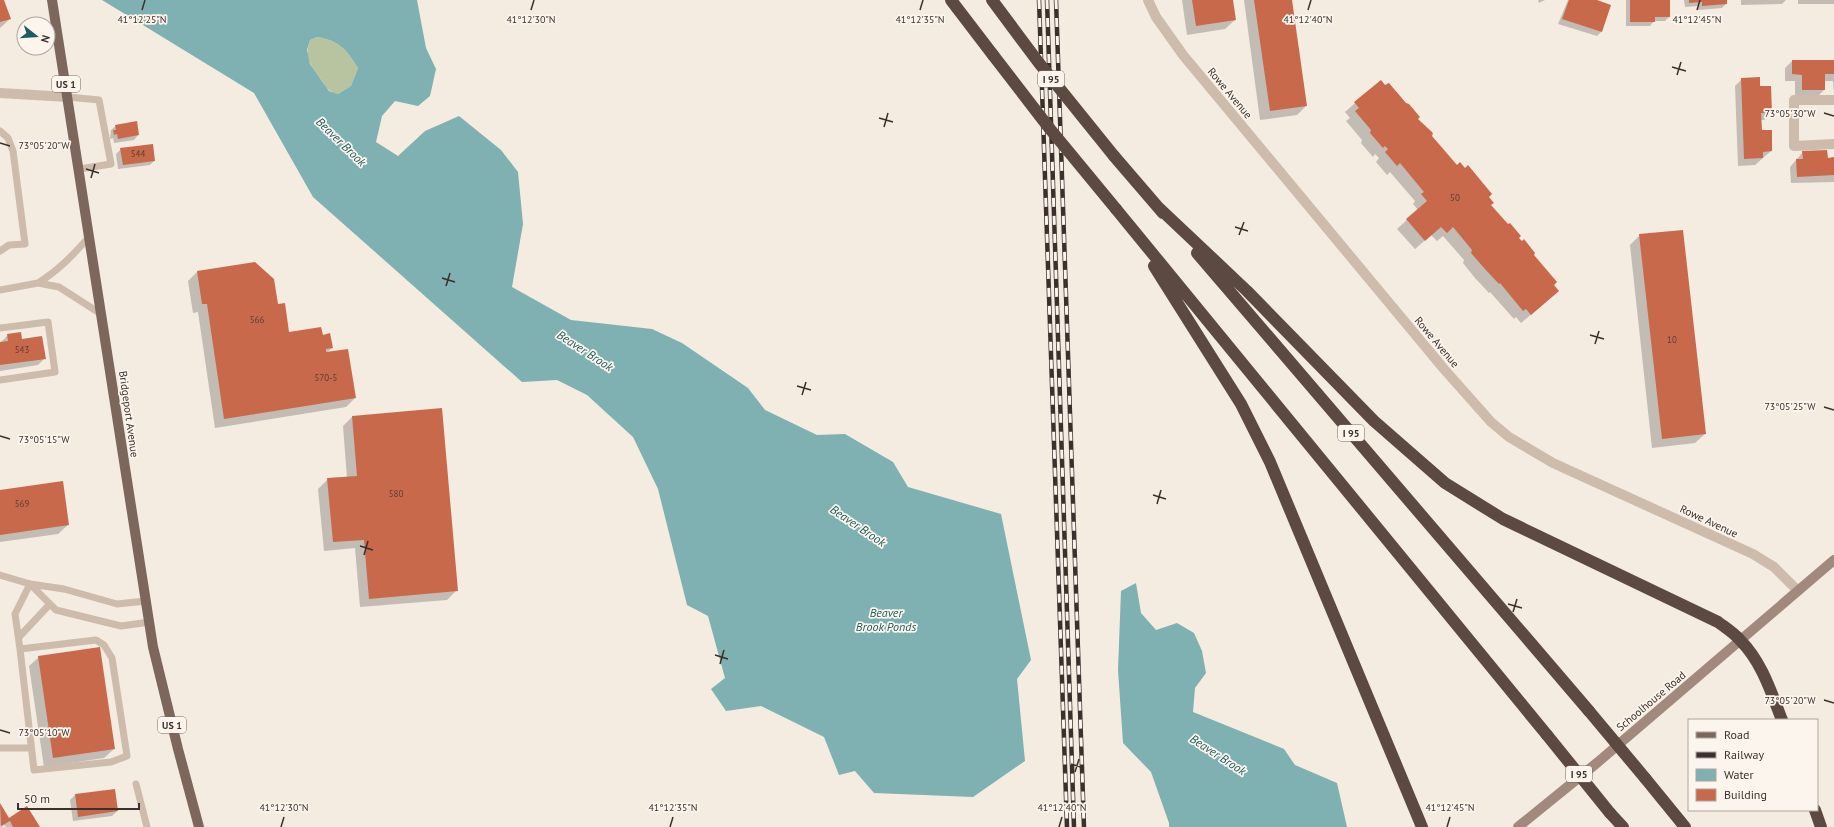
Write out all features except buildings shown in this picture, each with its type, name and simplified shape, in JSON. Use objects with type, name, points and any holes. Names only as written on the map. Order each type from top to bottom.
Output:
[{"type":"highway","name":"I 95","points":[[953,0],[1050,129],[1623,827]]},
{"type":"highway","name":"I 95","points":[[992,0],[1039,63],[1114,156],[1589,711],[1684,827]]},
{"type":"highway","points":[[1158,207],[1248,291],[1374,421],[1445,483],[1503,519],[1718,622],[1741,640],[1762,668],[1782,719]]},
{"type":"highway","points":[[1128,224],[1203,346],[1242,404],[1270,462],[1422,827]]},
{"type":"highway","points":[[1815,811],[1821,827]]},
{"type":"main road","name":"Bridgeport Avenue","points":[[52,0],[158,670],[200,827]]},
{"type":"main road","name":"Schoolhouse Road","points":[[1518,827],[1598,762],[1834,560]]},
{"type":"street","name":"Rowe Avenue","points":[[1148,0],[1156,17],[1183,55],[1461,390],[1491,422],[1509,437],[1553,463],[1752,554],[1774,567],[1798,591]]},
{"type":"street","points":[[0,93],[68,97]]},
{"type":"street","points":[[1834,100],[1794,100],[1794,146],[1834,144]]},
{"type":"lane","points":[[68,97],[99,100],[111,164],[79,169]]},
{"type":"lane","points":[[0,131],[8,138],[13,151],[25,244],[9,245],[0,251]]},
{"type":"lane","points":[[0,290],[38,283],[56,272],[68,261],[89,236]]},
{"type":"lane","points":[[38,283],[58,287],[101,314]]},
{"type":"lane","points":[[0,328],[48,322],[55,372],[0,380]]},
{"type":"lane","points":[[0,575],[30,584],[64,589],[117,604],[146,601]]},
{"type":"lane","points":[[30,584],[56,610],[121,626],[150,622]]},
{"type":"lane","points":[[20,649],[96,640],[104,645],[112,658],[127,756],[111,762],[34,770],[15,614],[30,584]]},
{"type":"lane","points":[[19,637],[50,604]]},
{"type":"lane","points":[[0,748],[31,748]]},
{"type":"lane","points":[[136,784],[147,827]]},
{"type":"green space","points":[[317,37],[331,41],[342,47],[358,68],[351,86],[338,94],[331,92],[327,88],[313,69],[309,60],[308,46],[310,40]]},
{"type":"water","name":"Beaver Brook Ponds","points":[[102,0],[417,0],[426,48],[436,69],[430,96],[418,106],[395,101],[382,116],[376,142],[398,156],[425,131],[459,116],[501,150],[518,172],[523,224],[512,287],[571,320],[652,329],[682,343],[748,388],[765,410],[817,435],[845,434],[893,462],[908,487],[1001,514],[1031,660],[1017,679],[1025,761],[973,797],[874,793],[855,771],[839,775],[824,737],[761,706],[726,711],[711,689],[725,678],[708,616],[687,605],[658,489],[633,437],[587,395],[557,380],[522,382],[313,197],[254,93]],"holes":[[[317,37],[342,47],[358,68],[351,86],[338,94],[329,91],[310,64],[307,50],[310,40]]]},
{"type":"water","name":"Beaver Brook","points":[[1136,583],[1141,613],[1156,630],[1177,623],[1194,633],[1202,651],[1206,673],[1195,688],[1193,712],[1284,749],[1295,765],[1337,783],[1347,827],[1169,827],[1169,823],[1151,772],[1123,743],[1118,670],[1121,591]]},
{"type":"railway","points":[[1039,0],[1067,827]]},
{"type":"railway","points":[[1047,0],[1074,827]]},
{"type":"railway","points":[[1056,0],[1084,827]]}]
